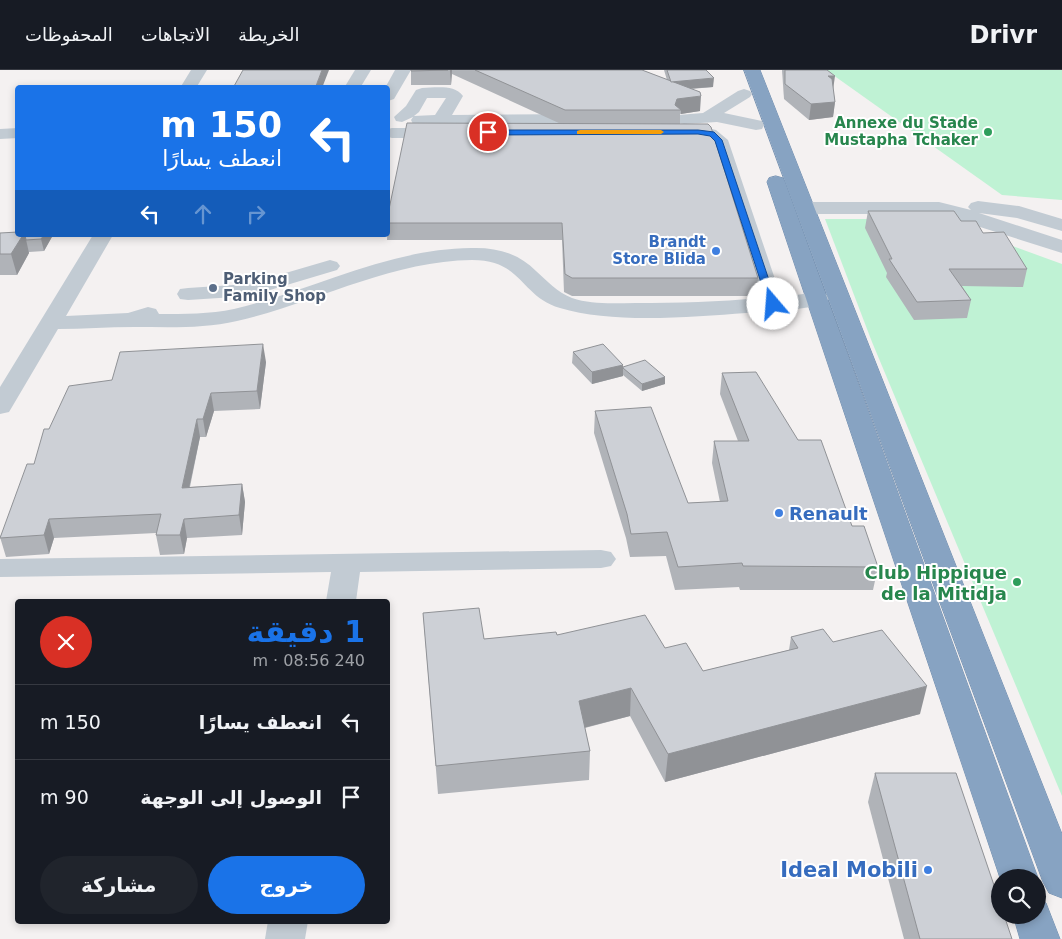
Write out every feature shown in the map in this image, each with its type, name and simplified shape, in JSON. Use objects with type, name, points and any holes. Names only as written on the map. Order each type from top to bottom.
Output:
[{"type":"highway","points":[[744,78],[756,125],[1016,869]]},
{"type":"highway","points":[[744,78],[806,208],[1062,882]]},
{"type":"highway","points":[[1035,924],[1040,939]]},
{"type":"street","points":[[190,85],[199,70]]},
{"type":"street","points":[[354,85],[363,70]]},
{"type":"street","points":[[390,93],[404,70]]},
{"type":"street","points":[[709,116],[744,78]]},
{"type":"street","points":[[396,120],[413,109],[422,93],[451,93],[455,96],[440,120]]},
{"type":"street","points":[[756,125],[709,116],[663,126],[706,132],[719,140],[773,304]]},
{"type":"street","points":[[396,120],[440,120],[604,126],[396,120]]},
{"type":"street","points":[[0,134],[15,133]]},
{"type":"street","points":[[930,207],[963,214],[1062,247]]},
{"type":"street","points":[[806,208],[930,207],[1002,209],[1062,225]]},
{"type":"street","points":[[0,407],[102,237]]},
{"type":"street","points":[[51,323],[221,318],[272,304],[383,268],[467,254],[490,255],[508,259],[548,295],[562,302],[584,307],[620,310],[696,310],[818,299]]},
{"type":"street","points":[[188,294],[250,290],[331,266]]},
{"type":"street","points":[[131,320],[156,311]]},
{"type":"street","points":[[0,568],[601,559]]},
{"type":"street","points":[[341,599],[347,564]]},
{"type":"street","points":[[285,939],[288,924]]},
{"type":"green space","name":"Annexe du Stade Mustapha Tchaker","points":[[826,70],[1062,70],[1062,200],[1002,195]]},
{"type":"green space","name":"Club Hippique de la Mitidja","points":[[825,219],[938,219],[1062,264],[1062,796],[872,342]]},
{"type":"building","points":[[243,70],[322,70],[316,85],[235,85]]},
{"type":"building","points":[[411,70],[448,70],[411,71]]},
{"type":"building","points":[[475,70],[642,70],[700,92],[701,96],[677,99],[675,105],[681,110],[565,110]]},
{"type":"building","points":[[667,70],[706,70],[714,78],[671,82]]},
{"type":"building","points":[[785,70],[827,70],[835,76],[828,76],[832,79],[835,102],[811,104],[785,84]]},
{"type":"building","points":[[407,123],[708,124],[711,127],[758,278],[572,278],[565,274],[562,223],[390,223],[390,204]]},
{"type":"building","points":[[868,211],[954,211],[961,221],[976,221],[983,233],[1004,232],[1027,269],[949,269],[971,300],[917,302],[889,259],[892,259]]},
{"type":"building","points":[[15,232],[15,237],[22,237],[11,254],[0,254],[0,233]]},
{"type":"building","points":[[25,237],[42,237],[41,239],[26,240]]},
{"type":"building","points":[[263,344],[257,391],[211,393],[203,419],[197,419],[182,488],[242,484],[239,515],[184,519],[180,535],[156,535],[161,514],[49,519],[44,535],[0,538],[27,464],[34,464],[44,429],[49,429],[69,386],[112,380],[120,352]]},
{"type":"building","points":[[603,344],[623,365],[592,372],[573,352]]},
{"type":"building","points":[[645,360],[665,377],[642,384],[623,368]]},
{"type":"building","points":[[756,372],[798,440],[821,440],[852,526],[864,526],[878,567],[743,566],[742,563],[678,567],[667,532],[631,534],[627,514],[595,411],[651,407],[688,503],[728,501],[714,441],[749,441],[722,373]]},
{"type":"building","points":[[479,608],[484,639],[556,632],[557,635],[645,615],[665,648],[686,643],[703,671],[798,648],[791,637],[823,629],[833,642],[882,630],[927,686],[668,754],[631,688],[579,701],[590,751],[436,766],[423,613]]},
{"type":"building","name":"Ideal Mobili","points":[[875,773],[956,773],[991,876],[991,924],[1007,924],[1012,939],[920,939]]},
{"type":"slow traffic","points":[[580,132],[661,132]]},
{"type":"place","name":"Annexe du Stade Mustapha Tchaker","points":[[988,132]]},
{"type":"place","name":"Brandt Store Blida","points":[[716,251]]},
{"type":"place","name":"Parking Family Shop","points":[[213,288]]},
{"type":"place","name":"Renault","points":[[779,513]]},
{"type":"place","name":"Club Hippique de la Mitidja","points":[[1017,582]]},
{"type":"place","name":"Ideal Mobili","points":[[928,870]]},
{"type":"route","points":[[488,132],[706,132],[712,134],[719,140],[773,304]]}]
